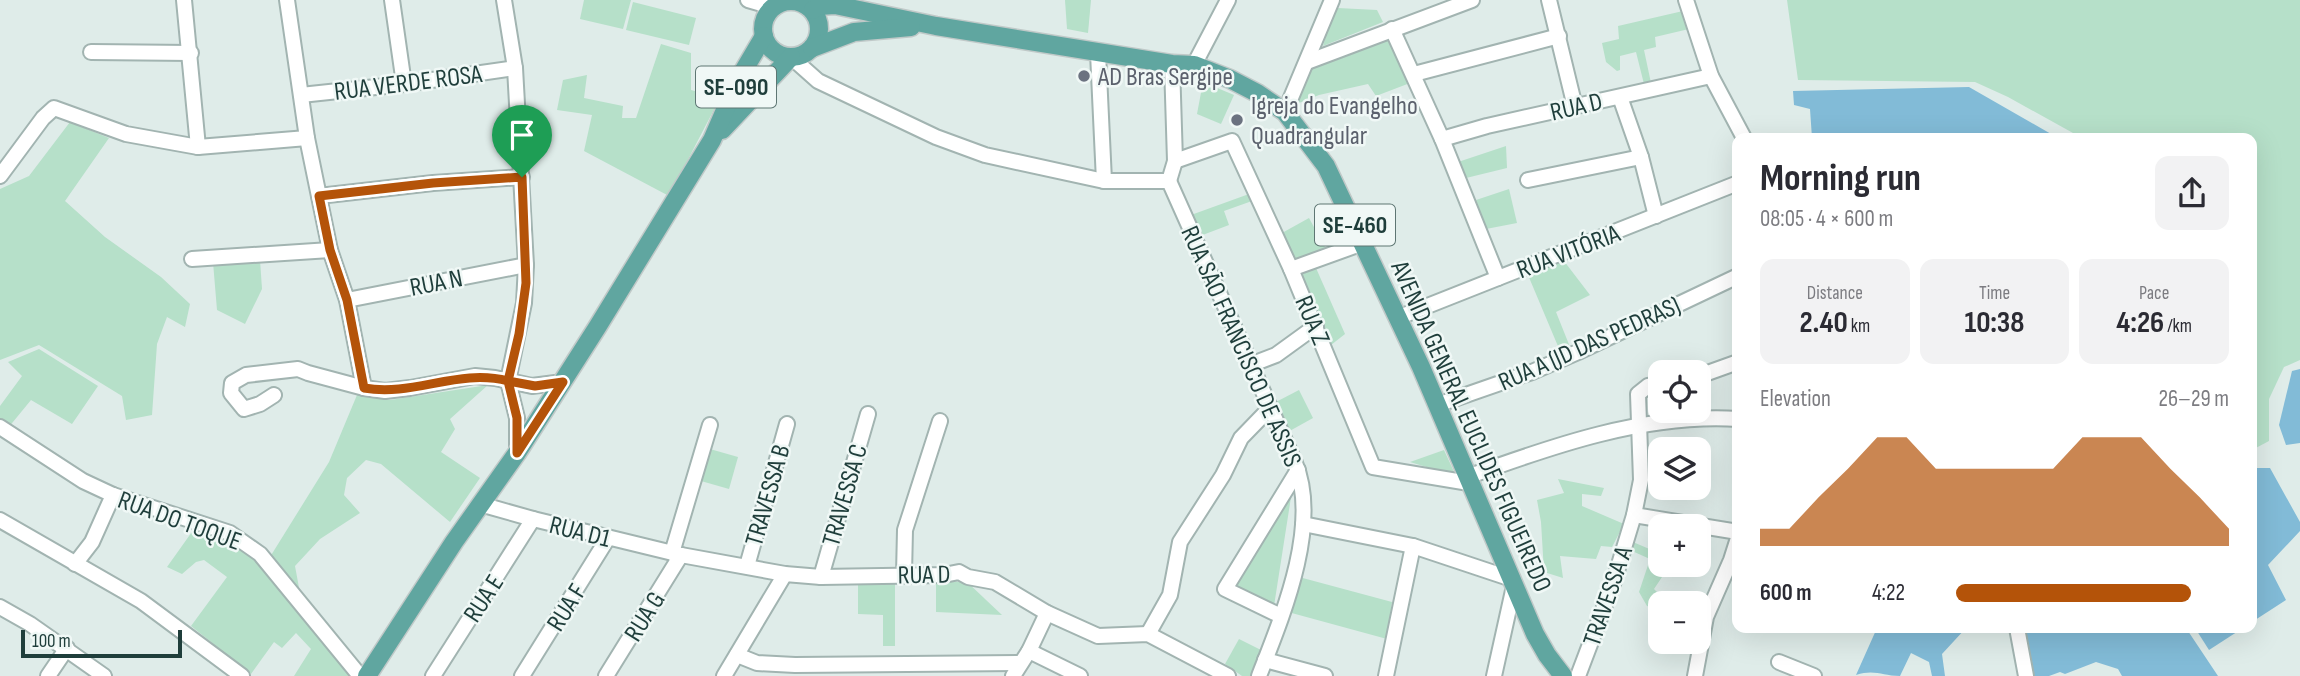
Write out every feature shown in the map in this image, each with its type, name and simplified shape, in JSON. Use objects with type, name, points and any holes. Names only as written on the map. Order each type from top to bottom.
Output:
[{"type":"main road","points":[[789,0],[811,6],[820,25],[817,41],[812,48],[803,55],[791,57],[774,51],[764,36],[764,20],[775,4],[789,0]]},
{"type":"main road","name":"AVENIDA GENERAL EUCLIDES FIGUEIREDO","points":[[811,6],[858,5],[936,26],[1098,53],[1194,65],[1246,87],[1285,112],[1326,166],[1437,405],[1535,634],[1563,676]]},
{"type":"main road","name":"AVENIDA GENERAL EUCLIDES FIGUEIREDO","points":[[812,48],[854,32],[936,26]]},
{"type":"main road","name":"SE-090","points":[[366,676],[563,382],[712,140],[738,80],[764,36]]},
{"type":"main road","name":"SE-090","points":[[712,140],[791,57]]},
{"type":"street","points":[[184,0],[198,147]]},
{"type":"street","points":[[287,0],[307,138],[330,250],[347,300],[364,388]]},
{"type":"street","points":[[392,0],[404,84]]},
{"type":"street","points":[[504,0],[515,68],[526,265],[524,303],[508,381],[517,418],[517,453]]},
{"type":"street","points":[[748,0],[775,4]]},
{"type":"street","points":[[1194,65],[1228,0]]},
{"type":"street","points":[[1285,112],[1332,0]]},
{"type":"street","points":[[1307,62],[1472,0]]},
{"type":"street","points":[[1549,0],[1574,107]]},
{"type":"street","points":[[1686,0],[1711,76],[1741,133]]},
{"type":"street","points":[[1392,29],[1442,139],[1498,278]]},
{"type":"street","points":[[1414,74],[1559,36]]},
{"type":"street","points":[[91,52],[191,53]]},
{"type":"street","points":[[1098,53],[1104,181]]},
{"type":"street","points":[[791,57],[818,81],[936,136],[1006,161],[1104,181],[1168,181],[1175,161],[1172,64]]},
{"type":"street","name":"RUA VERDE ROSA","points":[[301,94],[404,84],[515,68]]},
{"type":"street","name":"RUA D","points":[[1442,139],[1711,76]]},
{"type":"street","points":[[1620,97],[1641,157],[1656,216]]},
{"type":"street","points":[[0,176],[51,109],[57,107],[83,119],[144,139],[198,147],[307,138]]},
{"type":"street","name":"RUA Z","points":[[1175,161],[1232,141],[1292,269],[1373,467],[1468,480]]},
{"type":"street","points":[[1528,180],[1641,157]]},
{"type":"street","points":[[319,196],[433,183],[522,177]]},
{"type":"street","name":"RUA SÃO FRANCISCO DE ASSIS","points":[[1168,181],[1298,470],[1303,492],[1300,546],[1281,616],[1259,676]]},
{"type":"street","name":"RUA VITÓRIA","points":[[1397,318],[1732,185]]},
{"type":"street","points":[[1292,269],[1363,243]]},
{"type":"street","points":[[192,259],[330,250]]},
{"type":"street","name":"RUA N","points":[[347,300],[526,265]]},
{"type":"street","name":"RUA A (JD DAS PEDRAS)","points":[[1437,405],[1566,357],[1732,279]]},
{"type":"street","points":[[1250,365],[1276,355],[1316,326]]},
{"type":"street","points":[[1711,372],[1732,364]]},
{"type":"street","points":[[274,395],[260,404],[244,409],[231,393],[232,383],[246,375],[298,369],[364,388],[396,390],[475,376],[535,386],[563,382]]},
{"type":"street","name":"TRAVESSA A","points":[[1578,676],[1614,581],[1634,515],[1641,480],[1637,399],[1640,391],[1648,386]]},
{"type":"street","points":[[1148,634],[1170,595],[1180,542],[1223,475],[1241,439],[1270,408]]},
{"type":"street","name":"TRAVESSA C","points":[[821,577],[868,414]]},
{"type":"street","points":[[1468,480],[1547,451],[1639,426],[1703,418],[1732,419]]},
{"type":"street","points":[[904,574],[905,530],[940,421]]},
{"type":"street","name":"TRAVESSA B","points":[[747,566],[787,424]]},
{"type":"street","name":"RUA G","points":[[606,676],[676,554],[710,425]]},
{"type":"street","name":"RUA DO TOQUE","points":[[0,427],[59,468],[113,495],[230,533],[253,547],[360,676]]},
{"type":"street","points":[[1281,616],[1225,589],[1298,470]]},
{"type":"street","points":[[75,564],[92,542],[113,495]]},
{"type":"street","name":"RUA D1","points":[[481,504],[676,554]]},
{"type":"street","points":[[1634,515],[1732,534]]},
{"type":"street","name":"RUA E","points":[[433,676],[533,519]]},
{"type":"street","points":[[0,520],[164,616],[242,676]]},
{"type":"street","points":[[1303,524],[1413,546],[1513,582],[1494,676]]},
{"type":"street","name":"RUA F","points":[[522,676],[608,538]]},
{"type":"street","points":[[1386,676],[1413,546]]},
{"type":"street","name":"RUA D","points":[[676,554],[785,574],[821,577],[944,575],[959,572],[968,577],[995,582],[1046,613],[1098,635],[1148,634],[1228,676]]},
{"type":"street","points":[[1695,676],[1706,617],[1732,556]]},
{"type":"street","points":[[724,676],[785,574]]},
{"type":"street","points":[[0,607],[67,648],[104,676]]},
{"type":"street","points":[[1013,676],[1046,613]]},
{"type":"street","points":[[2018,633],[2026,676]]},
{"type":"street","points":[[48,676],[67,648]]},
{"type":"street","points":[[737,655],[757,663],[794,665],[1025,657],[1080,676]]},
{"type":"street","points":[[1265,660],[1325,676]]},
{"type":"street","points":[[1779,662],[1814,676]]},
{"type":"green space","points":[[584,0],[631,0],[623,29],[580,19]]},
{"type":"green space","points":[[1065,0],[1091,0],[1088,33],[1067,29]]},
{"type":"green space","points":[[1787,0],[2300,0],[2300,360],[2284,367],[2269,399],[2269,441],[2257,447],[2257,133],[2073,133],[1975,82],[1798,80]]},
{"type":"green space","points":[[633,2],[696,18],[689,45],[626,30]]},
{"type":"green space","points":[[1338,8],[1377,10],[1383,22],[1323,46],[1332,15]]},
{"type":"green space","points":[[1683,11],[1689,29],[1655,37],[1656,47],[1644,50],[1651,83],[1644,84],[1636,52],[1620,56],[1620,70],[1617,71],[1606,62],[1602,43],[1619,39],[1618,26]]},
{"type":"green space","points":[[1389,39],[1410,83],[1376,96],[1368,84],[1319,95],[1294,105],[1312,67]]},
{"type":"green space","points":[[661,44],[691,53],[691,90],[720,98],[669,196],[584,151],[592,115],[557,110],[563,80],[587,75],[584,98],[623,106],[622,118],[636,118]]},
{"type":"green space","points":[[1203,82],[1234,95],[1221,124],[1197,114]]},
{"type":"green space","points":[[70,122],[109,138],[65,201],[105,237],[161,277],[190,304],[185,327],[167,317],[157,344],[152,415],[126,420],[122,396],[39,345],[0,360],[0,189],[29,176]]},
{"type":"green space","points":[[1506,146],[1507,168],[1466,178],[1458,162]]},
{"type":"green space","points":[[1509,189],[1517,223],[1486,229],[1476,200]]},
{"type":"green space","points":[[1249,194],[1252,201],[1224,211],[1229,225],[1200,236],[1191,215]]},
{"type":"green space","points":[[1309,218],[1326,249],[1293,261],[1282,233]]},
{"type":"green space","points":[[260,260],[262,289],[245,324],[217,310],[213,262]]},
{"type":"green space","points":[[1564,261],[1590,295],[1556,312],[1570,347],[1560,351],[1528,275]]},
{"type":"green space","points":[[1316,268],[1345,334],[1331,345],[1300,275]]},
{"type":"green space","points":[[39,349],[98,386],[72,424],[31,400],[8,428],[0,420],[0,406],[22,376],[8,362]]},
{"type":"green space","points":[[488,385],[450,419],[455,429],[441,452],[480,478],[450,522],[381,464],[366,460],[347,478],[344,495],[360,513],[320,539],[295,566],[300,593],[270,557],[329,462],[357,395],[390,400]]},
{"type":"green space","points":[[1299,390],[1313,418],[1286,433],[1274,403]]},
{"type":"green space","points":[[710,449],[738,457],[729,489],[701,481]]},
{"type":"green space","points":[[1444,450],[1456,476],[1410,462]]},
{"type":"green space","points":[[1558,479],[1604,488],[1601,496],[1582,494],[1582,506],[1624,524],[1612,547],[1601,546],[1596,559],[1560,556],[1563,578],[1544,572],[1537,500],[1564,493]]},
{"type":"green space","points":[[1291,497],[1274,606],[1235,587]]},
{"type":"green space","points":[[194,529],[228,538],[249,550],[351,676],[294,676],[311,649],[296,633],[282,648],[274,642],[251,674],[191,626],[227,577],[204,560],[196,562],[182,574],[167,567]]},
{"type":"green space","points":[[1633,542],[1648,548],[1648,558],[1632,551]]},
{"type":"green space","points":[[1648,565],[1648,577],[1662,577],[1654,589],[1656,591],[1648,591],[1648,606],[1639,592]]},
{"type":"green space","points":[[1299,577],[1392,602],[1387,639],[1288,612]]},
{"type":"green space","points":[[858,580],[895,582],[895,646],[883,646],[883,615],[858,614]]},
{"type":"green space","points":[[936,581],[967,582],[1002,615],[936,612]]},
{"type":"green space","points":[[1239,639],[1261,650],[1252,676],[1242,676],[1225,664]]},
{"type":"water","points":[[1969,87],[2049,133],[1812,133],[1810,109],[1794,105],[1793,91]]},
{"type":"water","points":[[2300,369],[2300,443],[2286,445],[2279,425],[2292,371]]},
{"type":"water","points":[[2257,468],[2270,468],[2300,522],[2300,531],[2268,565],[2286,600],[2257,619]]},
{"type":"water","points":[[1875,633],[1961,633],[1942,654],[1945,676],[1932,676],[1929,662],[1911,653],[1900,676],[1874,673],[1856,675]]},
{"type":"water","points":[[2024,633],[2189,633],[2218,676],[2122,676],[2118,669],[2096,662],[2065,674],[2060,672],[2049,676],[2031,676]]},
{"type":"water","points":[[2198,633],[2235,633],[2209,650]]},
{"type":"place","name":"AD Bras Sergipe","points":[[1084,76]]},
{"type":"place","name":"Igreja do Evangelho Quadrangular","points":[[1237,120]]},
{"type":"route","points":[[522,177],[433,183],[319,196],[330,250],[347,300],[364,388],[396,390],[475,376],[508,381],[517,418],[517,453],[563,382],[528,386],[508,381],[519,334],[526,283],[522,177]]}]
